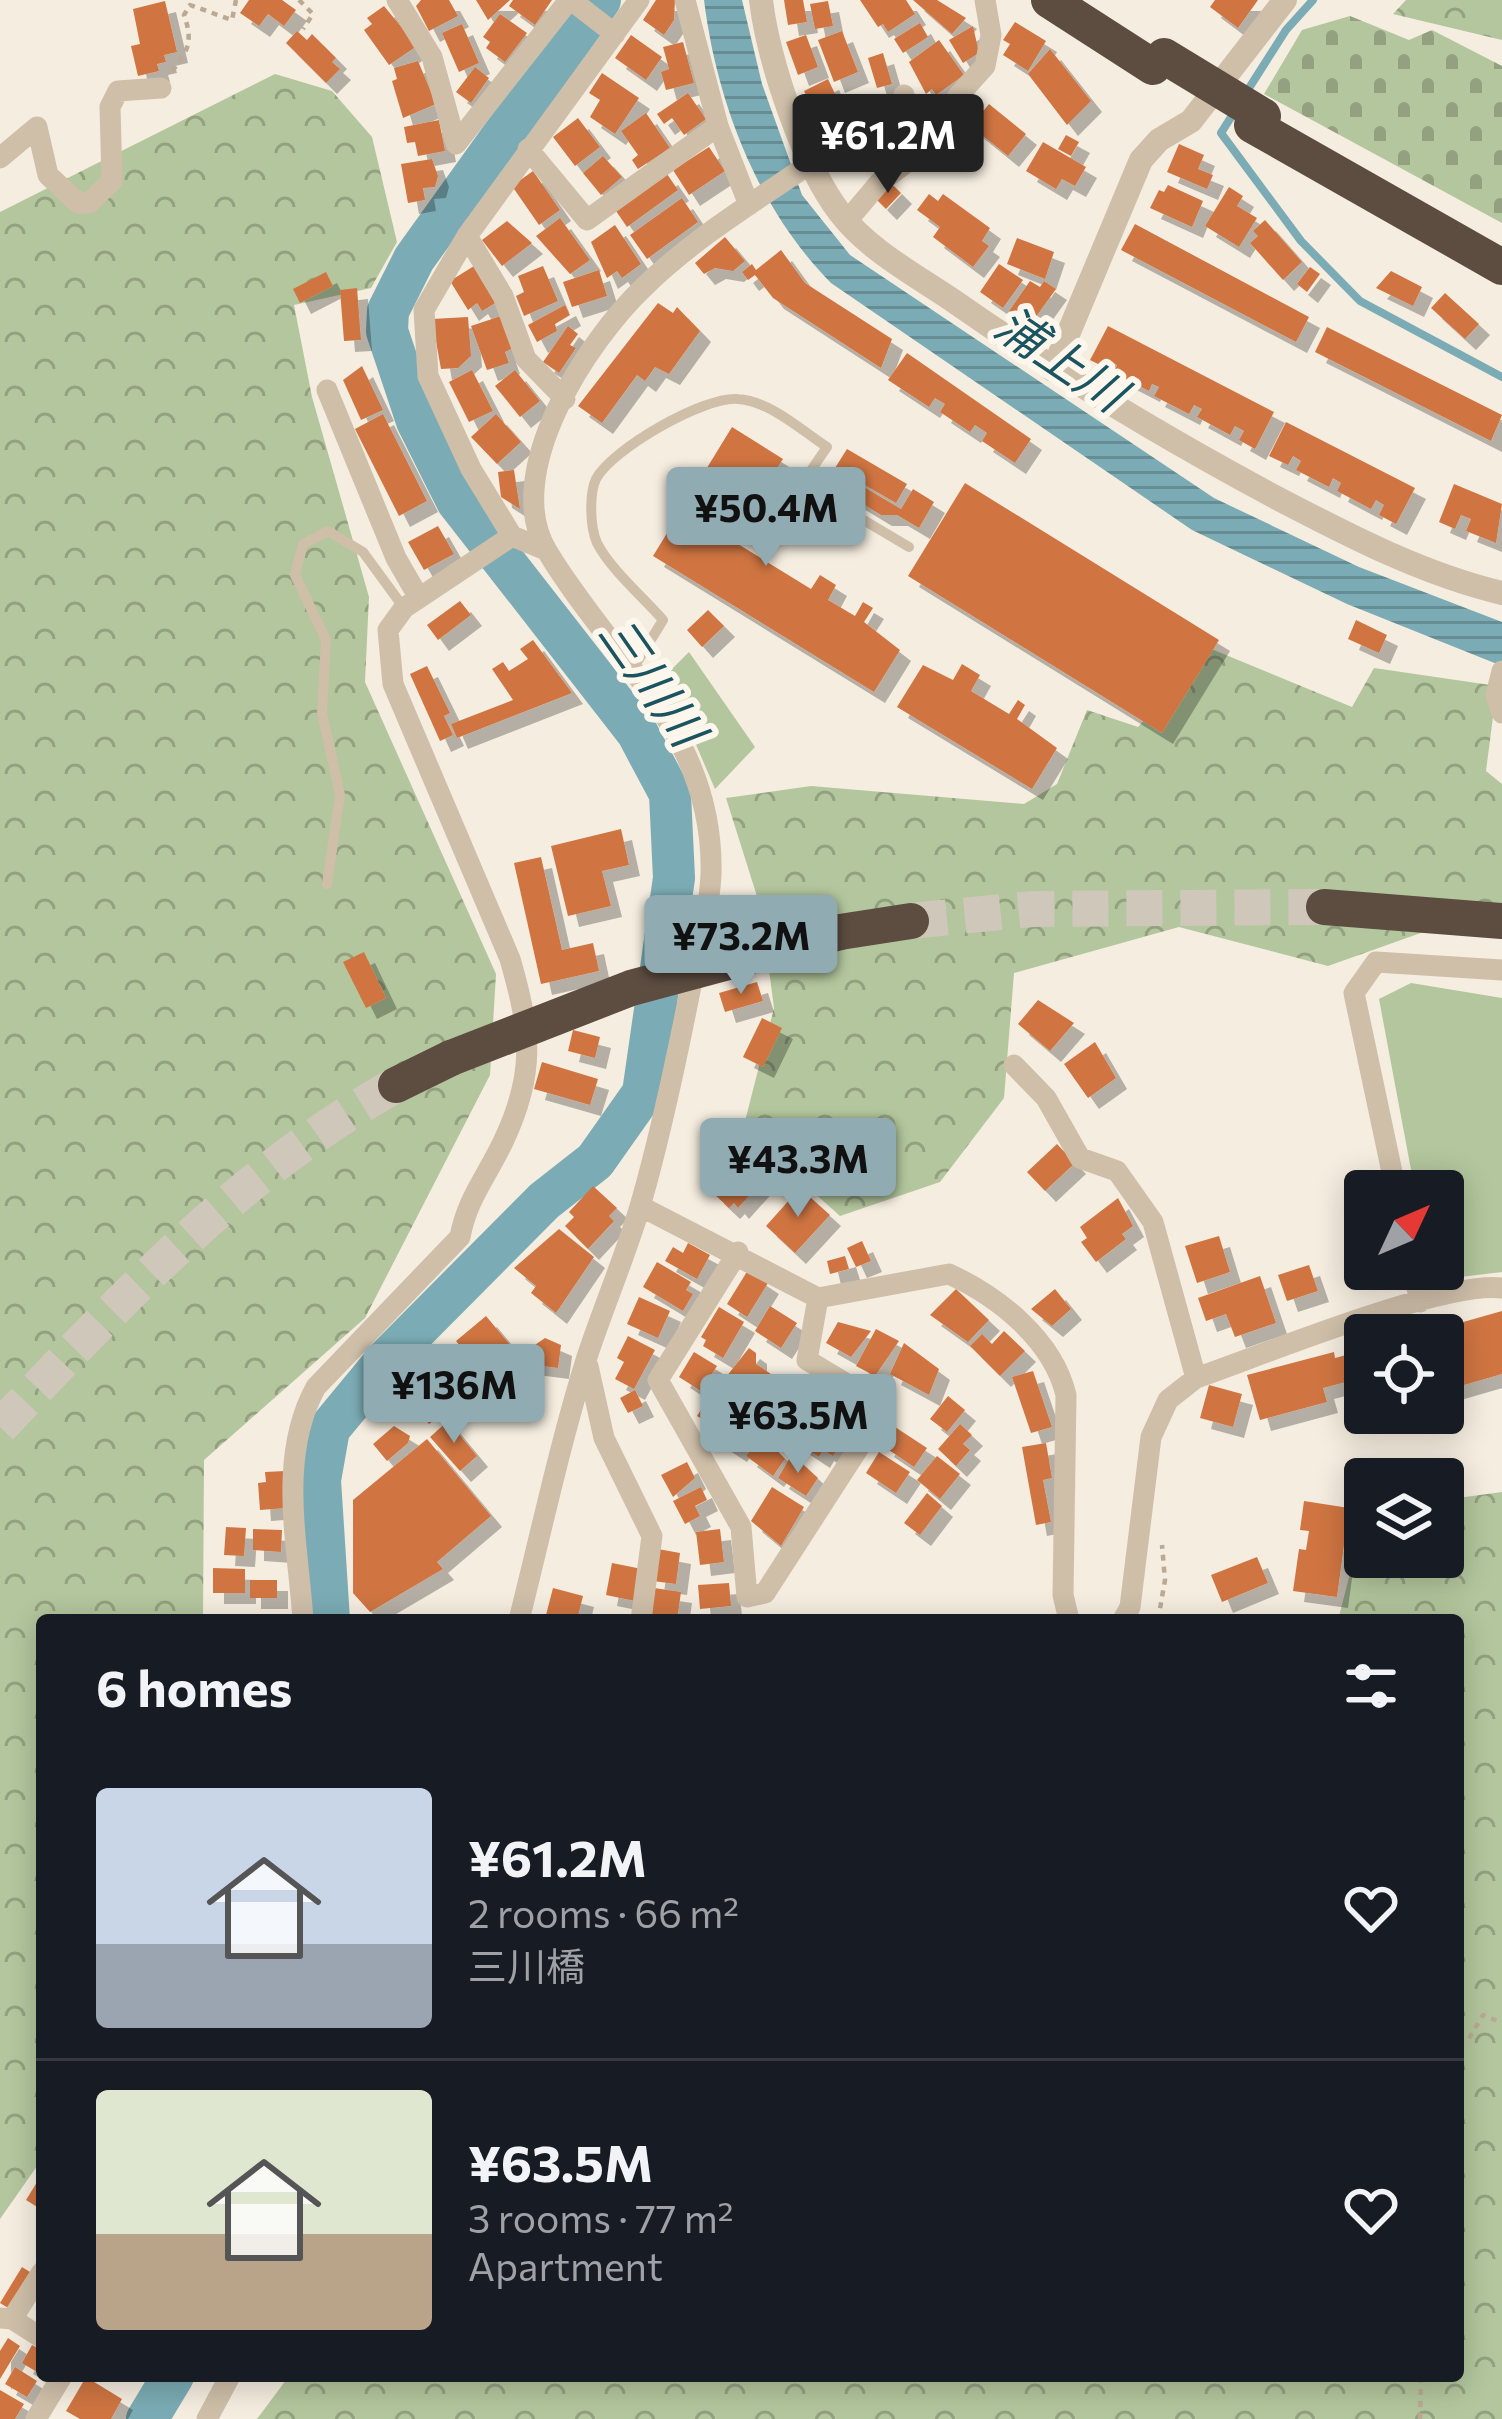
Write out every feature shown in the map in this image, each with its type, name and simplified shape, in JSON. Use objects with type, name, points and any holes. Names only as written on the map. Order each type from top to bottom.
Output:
[{"type":"highway","points":[[1049,0],[1502,267]]},
{"type":"highway","points":[[1077,0],[1158,62]]},
{"type":"highway","points":[[1257,120],[1502,249]]},
{"type":"highway","points":[[1324,908],[1502,921]]},
{"type":"highway","points":[[396,1085],[451,1058],[631,988],[840,932],[911,921]]},
{"type":"street","points":[[397,0],[432,57],[456,144],[570,0],[615,34]]},
{"type":"street","points":[[546,550],[512,536],[471,470],[422,355],[424,310],[467,236],[639,0]]},
{"type":"street","points":[[685,0],[718,126],[751,204]]},
{"type":"street","points":[[761,0],[764,25],[811,163],[847,221],[1054,370],[1308,514],[1404,560],[1502,593]]},
{"type":"street","points":[[847,221],[879,183],[914,160],[942,130],[958,96],[985,65],[991,35],[985,0]]},
{"type":"street","points":[[1054,370],[1141,160],[1159,140],[1191,121],[1285,0]]},
{"type":"street","points":[[0,158],[37,128],[48,175],[78,203],[89,203],[112,181],[110,107],[118,91],[161,88]]},
{"type":"street","points":[[904,95],[914,160]]},
{"type":"street","points":[[528,149],[587,220],[718,126]]},
{"type":"street","points":[[521,1614],[586,1360],[640,1206],[680,1041],[711,876],[706,812],[689,753],[634,667],[546,550],[537,517],[536,458],[565,399],[624,307],[700,238],[811,163]]},
{"type":"street","points":[[467,236],[503,296],[526,359],[565,399]]},
{"type":"street","points":[[327,391],[412,603]]},
{"type":"street","points":[[304,1614],[293,1458],[306,1404],[316,1387],[460,1237],[465,1207],[503,1141],[530,1070],[522,1001],[510,959],[393,684],[388,630],[412,603],[512,536]]},
{"type":"street","points":[[1499,679],[1502,713]]},
{"type":"street","points":[[1392,1170],[1354,993],[1376,962],[1502,970]]},
{"type":"street","points":[[1014,1065],[1046,1098],[1080,1158],[1117,1171],[1153,1222],[1196,1378]]},
{"type":"street","points":[[640,1206],[738,1252],[818,1298],[949,1274],[998,1302],[1048,1353],[1066,1395],[1063,1595],[1068,1614]]},
{"type":"street","points":[[738,1252],[658,1380],[741,1527],[747,1597],[765,1593],[885,1407],[807,1360],[818,1298]]},
{"type":"street","points":[[1126,1614],[1151,1437],[1168,1400],[1196,1378],[1420,1302],[1472,1288],[1502,1288]]},
{"type":"street","points":[[1417,1290],[1420,1302]]},
{"type":"street","points":[[586,1360],[604,1438],[652,1536],[641,1614]]},
{"type":"street","points":[[36,2280],[6,2319],[36,2335]]},
{"type":"street","points":[[37,2419],[59,2382]]},
{"type":"street","points":[[207,2419],[227,2382]]},
{"type":"lane","points":[[634,667],[663,620],[598,544],[592,508],[595,481],[609,464],[706,403],[738,399],[764,406],[826,447],[777,520]]},
{"type":"lane","points":[[801,483],[909,547]]},
{"type":"lane","points":[[327,884],[340,795],[322,713],[326,640],[296,575],[303,544],[328,530],[364,552],[412,603]]},
{"type":"path","points":[[161,88],[188,52],[191,35],[184,15],[190,5],[232,20],[236,0]]},
{"type":"path","points":[[299,0],[313,14],[303,29]]},
{"type":"path","points":[[1464,2041],[1483,2015],[1502,2023]]},
{"type":"path","points":[[1420,2419],[1421,2382]]},
{"type":"green space","points":[[1406,0],[1502,0],[1502,40],[1393,14]]},
{"type":"green space","points":[[1350,16],[1409,40],[1432,30],[1502,66],[1502,223],[1264,94],[1302,30]]},
{"type":"green space","points":[[275,74],[332,91],[372,137],[397,242],[371,288],[294,305],[312,397],[369,597],[365,682],[496,974],[490,1075],[365,1318],[204,1460],[203,1614],[36,1614],[36,2168],[0,2219],[0,212]]},
{"type":"green space","points":[[1209,648],[1352,707],[1374,668],[1497,686],[1486,771],[1502,784],[1502,904],[1328,966],[1179,927],[1014,973],[1004,1098],[940,1182],[840,1216],[743,1129],[774,1008],[761,909],[726,798],[811,786],[1024,804],[1057,784],[1087,710],[1138,727]]},
{"type":"green space","points":[[689,652],[755,747],[715,789],[694,740],[660,691],[669,672]]},
{"type":"green space","points":[[1411,983],[1502,998],[1502,1272],[1464,1277],[1464,1170],[1411,1170],[1379,999]]},
{"type":"green space","points":[[1502,1492],[1502,2419],[257,2419],[285,2382],[1464,2382],[1464,1614],[1340,1614],[1349,1578],[1464,1578],[1464,1497]]},
{"type":"water","points":[[704,0],[742,0],[762,84],[802,195],[850,255],[1214,498],[1359,567],[1502,622],[1502,666],[1347,604],[1192,530],[831,283],[782,222],[745,153],[719,78]]},
{"type":"building","points":[[249,0],[282,0],[296,10],[284,26],[268,14],[259,26],[240,13]]},
{"type":"building","points":[[421,0],[449,0],[458,16],[429,31],[416,6]]},
{"type":"building","points":[[476,0],[510,0],[488,20]]},
{"type":"building","points":[[513,0],[552,0],[535,25],[509,6]]},
{"type":"building","points":[[656,0],[675,0],[674,20],[664,35],[643,20]]},
{"type":"building","points":[[784,0],[803,0],[807,22],[788,25]]},
{"type":"building","points":[[860,0],[906,0],[915,14],[888,32],[883,24],[878,27]]},
{"type":"building","points":[[913,0],[937,0],[966,18],[952,34]]},
{"type":"building","points":[[1215,0],[1258,0],[1238,28],[1210,7]]},
{"type":"building","points":[[165,1],[177,52],[164,55],[166,62],[157,64],[159,71],[138,76],[131,46],[140,44],[133,9]]},
{"type":"building","points":[[828,1],[833,26],[815,29],[810,4]]},
{"type":"building","points":[[384,6],[417,46],[389,65],[364,30],[372,24],[367,18]]},
{"type":"building","points":[[500,14],[527,33],[505,62],[486,48],[490,42],[483,37]]},
{"type":"building","points":[[1015,22],[1046,41],[1028,71],[1003,55],[1010,44],[1003,40]]},
{"type":"building","points":[[920,23],[928,37],[903,53],[894,39]]},
{"type":"building","points":[[462,24],[479,63],[459,72],[442,33]]},
{"type":"building","points":[[973,26],[979,53],[963,63],[949,40]]},
{"type":"building","points":[[297,31],[307,40],[312,34],[336,58],[332,62],[340,69],[326,83],[286,43]]},
{"type":"building","points":[[842,31],[858,72],[834,82],[818,40]]},
{"type":"building","points":[[631,35],[662,57],[646,80],[615,58]]},
{"type":"building","points":[[806,35],[818,67],[798,75],[786,42]]},
{"type":"building","points":[[939,40],[964,75],[936,95],[932,89],[926,94],[909,62]]},
{"type":"building","points":[[683,42],[694,83],[666,90],[661,72],[669,69],[663,47]]},
{"type":"building","points":[[1050,49],[1091,101],[1067,125],[1028,74]]},
{"type":"building","points":[[883,53],[892,84],[877,88],[868,58]]},
{"type":"building","points":[[418,61],[436,104],[403,118],[392,81],[397,79],[394,68]]},
{"type":"building","points":[[475,67],[489,78],[471,103],[456,92]]},
{"type":"building","points":[[602,73],[639,98],[615,134],[590,117],[600,100],[589,93]]},
{"type":"building","points":[[828,79],[844,113],[820,124],[804,91]]},
{"type":"building","points":[[688,93],[706,119],[684,135],[672,118],[664,124],[657,114]]},
{"type":"building","points":[[886,97],[902,134],[838,161],[825,131],[873,111],[870,104]]},
{"type":"building","points":[[928,98],[939,122],[920,130],[915,104]]},
{"type":"building","points":[[989,104],[1026,134],[1008,156],[971,126]]},
{"type":"building","points":[[646,113],[670,148],[638,169],[632,160],[638,155],[621,131]]},
{"type":"building","points":[[578,118],[600,147],[575,166],[553,137]]},
{"type":"building","points":[[439,120],[445,151],[418,156],[415,142],[407,143],[404,127]]},
{"type":"building","points":[[1066,135],[1079,142],[1071,156],[1058,149]]},
{"type":"building","points":[[1043,142],[1086,167],[1075,186],[1062,179],[1056,189],[1026,171]]},
{"type":"building","points":[[1179,144],[1204,155],[1198,169],[1213,175],[1207,189],[1167,172]]},
{"type":"building","points":[[709,147],[725,171],[689,195],[673,170]]},
{"type":"building","points":[[603,156],[622,177],[601,195],[583,173]]},
{"type":"building","points":[[432,159],[438,176],[435,187],[423,188],[425,200],[408,203],[401,164]]},
{"type":"building","points":[[533,171],[560,210],[539,225],[512,186]]},
{"type":"building","points":[[667,174],[678,190],[627,227],[616,211]]},
{"type":"building","points":[[891,183],[901,193],[886,209],[876,199]]},
{"type":"building","points":[[1168,185],[1203,201],[1192,227],[1150,208],[1159,190],[1164,192]]},
{"type":"building","points":[[1229,187],[1243,196],[1237,206],[1257,218],[1239,247],[1205,226]]},
{"type":"building","points":[[929,194],[938,201],[943,194],[990,228],[982,241],[989,246],[973,267],[933,237],[940,227],[917,210]]},
{"type":"building","points":[[682,198],[698,222],[647,259],[630,235]]},
{"type":"building","points":[[560,218],[590,260],[570,274],[536,236]]},
{"type":"building","points":[[1265,220],[1302,262],[1283,280],[1250,243],[1258,236],[1253,231]]},
{"type":"building","points":[[507,221],[532,243],[502,266],[482,240]]},
{"type":"building","points":[[1135,224],[1309,317],[1296,342],[1121,250]]},
{"type":"building","points":[[615,225],[641,264],[622,278],[617,271],[607,278],[591,242]]},
{"type":"building","points":[[725,237],[745,261],[733,271],[715,268],[704,274],[695,263]]},
{"type":"building","points":[[1017,238],[1054,252],[1045,279],[1007,264]]},
{"type":"building","points":[[781,250],[805,283],[892,339],[881,368],[773,298],[755,275],[748,280],[742,272],[752,264],[756,270]]},
{"type":"building","points":[[999,264],[1023,280],[1003,308],[980,292]]},
{"type":"building","points":[[474,266],[497,302],[482,311],[477,303],[468,310],[450,281]]},
{"type":"building","points":[[543,266],[558,301],[524,316],[516,296],[524,292],[518,276]]},
{"type":"building","points":[[1310,267],[1320,274],[1307,292],[1297,284]]},
{"type":"building","points":[[599,270],[607,296],[572,307],[563,282]]},
{"type":"building","points":[[1391,271],[1422,287],[1413,306],[1376,288]]},
{"type":"building","points":[[326,272],[333,286],[300,303],[293,289]]},
{"type":"building","points":[[1030,281],[1040,287],[1044,281],[1056,289],[1030,325],[1009,311]]},
{"type":"building","points":[[357,288],[361,340],[344,341],[340,290]]},
{"type":"building","points":[[1445,293],[1479,324],[1465,339],[1431,308]]},
{"type":"building","points":[[658,303],[673,313],[677,307],[700,331],[669,374],[655,367],[645,381],[637,375],[602,423],[578,406]]},
{"type":"building","points":[[565,305],[570,315],[555,324],[557,331],[537,342],[528,325]]},
{"type":"building","points":[[501,316],[513,348],[505,352],[509,363],[487,370],[471,326]]},
{"type":"building","points":[[468,317],[471,356],[458,368],[441,369],[432,319]]},
{"type":"building","points":[[568,326],[578,334],[570,345],[576,348],[559,373],[543,362]]},
{"type":"building","points":[[1108,326],[1274,412],[1255,449],[1239,440],[1244,431],[1235,426],[1230,435],[1197,417],[1202,409],[1194,405],[1189,414],[1154,396],[1159,387],[1152,384],[1149,391],[1114,373],[1117,365],[1112,362],[1108,369],[1090,360]]},
{"type":"building","points":[[1327,327],[1502,415],[1491,441],[1315,352]]},
{"type":"building","points":[[907,353],[1031,439],[1015,463],[982,441],[987,433],[975,425],[970,432],[940,412],[945,404],[935,398],[929,407],[888,380]]},
{"type":"building","points":[[362,366],[383,410],[361,420],[343,380]]},
{"type":"building","points":[[472,370],[493,411],[469,422],[449,382]]},
{"type":"building","points":[[515,370],[540,401],[520,417],[495,386]]},
{"type":"building","points":[[383,414],[427,501],[399,516],[355,429]]},
{"type":"building","points":[[496,414],[521,442],[497,464],[471,437]]},
{"type":"building","points":[[1286,422],[1415,488],[1396,524],[1379,515],[1384,505],[1376,500],[1371,509],[1337,491],[1341,483],[1333,478],[1329,487],[1296,470],[1301,461],[1293,456],[1288,465],[1269,456]]},
{"type":"building","points":[[732,427],[783,459],[771,477],[764,473],[745,504],[757,512],[752,519],[740,512],[725,536],[811,589],[820,575],[836,585],[828,600],[855,616],[863,602],[873,608],[864,622],[900,650],[874,692],[653,556]]},
{"type":"building","points":[[847,449],[907,484],[896,503],[835,468]]},
{"type":"building","points":[[514,470],[520,509],[501,497],[498,472]]},
{"type":"building","points":[[835,470],[901,509],[913,489],[934,502],[919,528],[897,515],[881,515],[828,483]]},
{"type":"building","points":[[965,483],[1219,640],[1162,733],[908,576]]},
{"type":"building","points":[[1454,484],[1502,504],[1496,543],[1466,531],[1471,519],[1461,515],[1455,529],[1439,522]]},
{"type":"building","points":[[438,526],[454,554],[424,570],[408,542]]},
{"type":"building","points":[[460,601],[471,615],[438,640],[427,625]]},
{"type":"building","points":[[708,610],[724,626],[702,647],[687,630]]},
{"type":"building","points":[[1356,620],[1387,635],[1379,653],[1348,639]]},
{"type":"building","points":[[533,640],[572,693],[457,738],[451,724],[513,700],[492,669],[503,662],[509,671],[528,659],[520,649]]},
{"type":"building","points":[[962,664],[980,675],[971,691],[1009,714],[1018,700],[1025,705],[1017,719],[1057,748],[1032,789],[897,707],[923,665],[953,680]]},
{"type":"building","points":[[427,666],[450,713],[444,716],[453,735],[440,741],[410,674]]},
{"type":"building","points":[[621,829],[629,865],[602,871],[611,906],[568,916],[551,846]]},
{"type":"building","points":[[541,857],[562,950],[593,943],[599,971],[541,984],[514,863]]},
{"type":"building","points":[[364,952],[386,998],[366,1008],[343,962]]},
{"type":"building","points":[[757,982],[763,1001],[725,1012],[719,993]]},
{"type":"building","points":[[1038,1000],[1074,1023],[1050,1051],[1018,1024]]},
{"type":"building","points":[[762,1018],[782,1028],[763,1067],[743,1057]]},
{"type":"building","points":[[573,1030],[600,1037],[595,1058],[568,1051]]},
{"type":"building","points":[[1095,1042],[1116,1078],[1088,1098],[1064,1064]]},
{"type":"building","points":[[542,1062],[598,1079],[590,1105],[534,1089]]},
{"type":"building","points":[[1057,1144],[1075,1163],[1045,1191],[1027,1172]]},
{"type":"building","points":[[749,1154],[774,1168],[738,1208],[734,1203],[729,1208],[713,1193]]},
{"type":"building","points":[[593,1186],[617,1208],[609,1216],[614,1221],[588,1249],[565,1226],[574,1217],[569,1212]]},
{"type":"building","points":[[800,1188],[830,1215],[795,1253],[766,1226]]},
{"type":"building","points":[[1118,1198],[1133,1226],[1122,1234],[1126,1239],[1096,1262],[1081,1242],[1087,1238],[1080,1227]]},
{"type":"building","points":[[559,1229],[594,1257],[556,1313],[531,1293],[536,1286],[514,1268]]},
{"type":"building","points":[[1219,1236],[1230,1272],[1197,1283],[1185,1246]]},
{"type":"building","points":[[862,1241],[871,1261],[856,1267],[847,1248]]},
{"type":"building","points":[[688,1243],[710,1255],[697,1279],[665,1261],[673,1247],[683,1253]]},
{"type":"building","points":[[845,1256],[849,1269],[830,1274],[827,1261]]},
{"type":"building","points":[[657,1262],[691,1282],[686,1290],[693,1294],[683,1311],[643,1287]]},
{"type":"building","points":[[1309,1265],[1318,1291],[1287,1301],[1278,1275]]},
{"type":"building","points":[[748,1270],[768,1283],[747,1317],[727,1304]]},
{"type":"building","points":[[1260,1276],[1276,1323],[1235,1337],[1226,1314],[1206,1321],[1198,1298]]},
{"type":"building","points":[[956,1289],[989,1320],[968,1342],[930,1315]]},
{"type":"building","points":[[1055,1289],[1071,1309],[1052,1326],[1031,1309]]},
{"type":"building","points":[[639,1297],[670,1311],[658,1338],[627,1324]]},
{"type":"building","points":[[770,1306],[797,1323],[781,1348],[755,1331]]},
{"type":"building","points":[[719,1307],[744,1322],[723,1358],[703,1346],[706,1340],[701,1337]]},
{"type":"building","points":[[1502,1311],[1502,1374],[1464,1385],[1464,1322]]},
{"type":"building","points":[[486,1316],[516,1352],[479,1382],[453,1351],[460,1346],[456,1341]]},
{"type":"building","points":[[838,1322],[871,1331],[851,1357],[826,1343]]},
{"type":"building","points":[[876,1329],[899,1341],[875,1376],[856,1366]]},
{"type":"building","points":[[1004,1331],[1025,1351],[1000,1376],[970,1346],[982,1334],[992,1344]]},
{"type":"building","points":[[628,1336],[655,1350],[634,1389],[615,1379],[624,1362],[617,1358]]},
{"type":"building","points":[[545,1338],[561,1345],[558,1368],[527,1364],[529,1349]]},
{"type":"building","points":[[904,1343],[939,1369],[929,1395],[890,1374]]},
{"type":"building","points":[[749,1348],[756,1353],[756,1364],[771,1374],[756,1397],[726,1377]]},
{"type":"building","points":[[694,1352],[717,1366],[701,1391],[679,1377]]},
{"type":"building","points":[[1334,1352],[1335,1358],[1344,1356],[1344,1382],[1323,1388],[1327,1402],[1260,1420],[1247,1375]]},
{"type":"building","points":[[1033,1371],[1052,1427],[1031,1433],[1012,1377]]},
{"type":"building","points":[[476,1382],[479,1386],[429,1424],[426,1420]]},
{"type":"building","points":[[833,1383],[861,1401],[845,1426],[817,1409]]},
{"type":"building","points":[[796,1384],[817,1397],[797,1428],[777,1415]]},
{"type":"building","points":[[1209,1385],[1242,1394],[1233,1427],[1200,1418]]},
{"type":"building","points":[[715,1388],[733,1399],[715,1427],[697,1416]]},
{"type":"building","points":[[635,1390],[643,1406],[628,1413],[620,1398]]},
{"type":"building","points":[[948,1396],[965,1410],[947,1432],[930,1419]]},
{"type":"building","points":[[737,1406],[757,1419],[736,1451],[716,1438]]},
{"type":"building","points":[[816,1414],[847,1434],[833,1456],[823,1450],[819,1457],[798,1443]]},
{"type":"building","points":[[448,1421],[477,1456],[460,1471],[430,1437]]},
{"type":"building","points":[[960,1424],[972,1435],[963,1444],[970,1450],[956,1466],[938,1449]]},
{"type":"building","points":[[394,1426],[410,1436],[387,1461],[373,1444]]},
{"type":"building","points":[[895,1427],[927,1448],[914,1467],[883,1446]]},
{"type":"building","points":[[762,1435],[785,1459],[773,1476],[746,1456]]},
{"type":"building","points":[[427,1439],[491,1516],[437,1562],[443,1569],[370,1612],[353,1593],[353,1500]]},
{"type":"building","points":[[1046,1443],[1052,1478],[1043,1480],[1051,1522],[1036,1525],[1022,1447]]},
{"type":"building","points":[[879,1452],[910,1472],[896,1493],[866,1473]]},
{"type":"building","points":[[792,1454],[818,1478],[806,1496],[778,1478]]},
{"type":"building","points":[[937,1456],[960,1474],[940,1499],[917,1480]]},
{"type":"building","points":[[687,1462],[695,1478],[673,1497],[661,1475]]},
{"type":"building","points":[[285,1471],[286,1508],[260,1510],[258,1483],[266,1482],[265,1472]]},
{"type":"building","points":[[701,1487],[707,1500],[695,1506],[700,1516],[685,1524],[673,1501]]},
{"type":"building","points":[[772,1487],[804,1507],[781,1546],[751,1521]]},
{"type":"building","points":[[927,1493],[942,1506],[920,1535],[904,1523]]},
{"type":"building","points":[[1304,1501],[1344,1507],[1337,1597],[1293,1591],[1299,1549],[1306,1550],[1309,1531],[1300,1530]]},
{"type":"building","points":[[226,1527],[246,1528],[244,1556],[224,1555]]},
{"type":"building","points":[[253,1529],[282,1530],[281,1552],[253,1550]]},
{"type":"building","points":[[720,1529],[724,1562],[700,1565],[696,1532]]},
{"type":"building","points":[[658,1549],[680,1553],[676,1584],[653,1581]]},
{"type":"building","points":[[1257,1557],[1268,1583],[1222,1602],[1211,1575]]},
{"type":"building","points":[[612,1563],[642,1569],[635,1601],[606,1595]]},
{"type":"building","points":[[213,1568],[245,1569],[245,1593],[213,1593]]},
{"type":"building","points":[[250,1580],[277,1580],[277,1598],[250,1598]]},
{"type":"building","points":[[729,1583],[731,1606],[700,1609],[698,1585]]},
{"type":"building","points":[[553,1588],[583,1596],[578,1614],[546,1614]]},
{"type":"building","points":[[654,1588],[681,1592],[678,1614],[651,1614]]},
{"type":"building","points":[[36,2184],[36,2206],[26,2200]]},
{"type":"building","points":[[22,2267],[30,2272],[8,2308],[0,2303]]},
{"type":"building","points":[[8,2338],[20,2346],[0,2379],[0,2351]]},
{"type":"building","points":[[32,2345],[36,2347],[36,2371],[22,2363]]},
{"type":"building","points":[[15,2367],[36,2382],[27,2397],[5,2384]]},
{"type":"building","points":[[83,2382],[94,2382],[122,2399],[111,2419],[80,2419],[66,2411]]},
{"type":"building","points":[[0,2390],[24,2404],[15,2419],[0,2419]]},
{"type":"waterway","name":"三川川","points":[[329,1614],[320,1480],[329,1429],[386,1360],[544,1201],[595,1161],[643,1093],[674,878],[670,794],[637,732],[457,501],[417,421],[387,331],[388,311],[414,259],[600,0]]},
{"type":"waterway","points":[[1244,96],[1286,30],[1313,0]]},
{"type":"waterway","points":[[1233,114],[1221,133],[1301,241],[1360,301],[1502,377]]},
{"type":"waterway","name":"三川川","points":[[147,2419],[169,2382]]},
{"type":"tunnel","points":[[911,921],[1032,909],[1324,907]]},
{"type":"tunnel","points":[[0,1427],[138,1286],[234,1198],[339,1119],[396,1085]]},
{"type":"water label","name":"浦上川","points":[[1062,357]]}]
